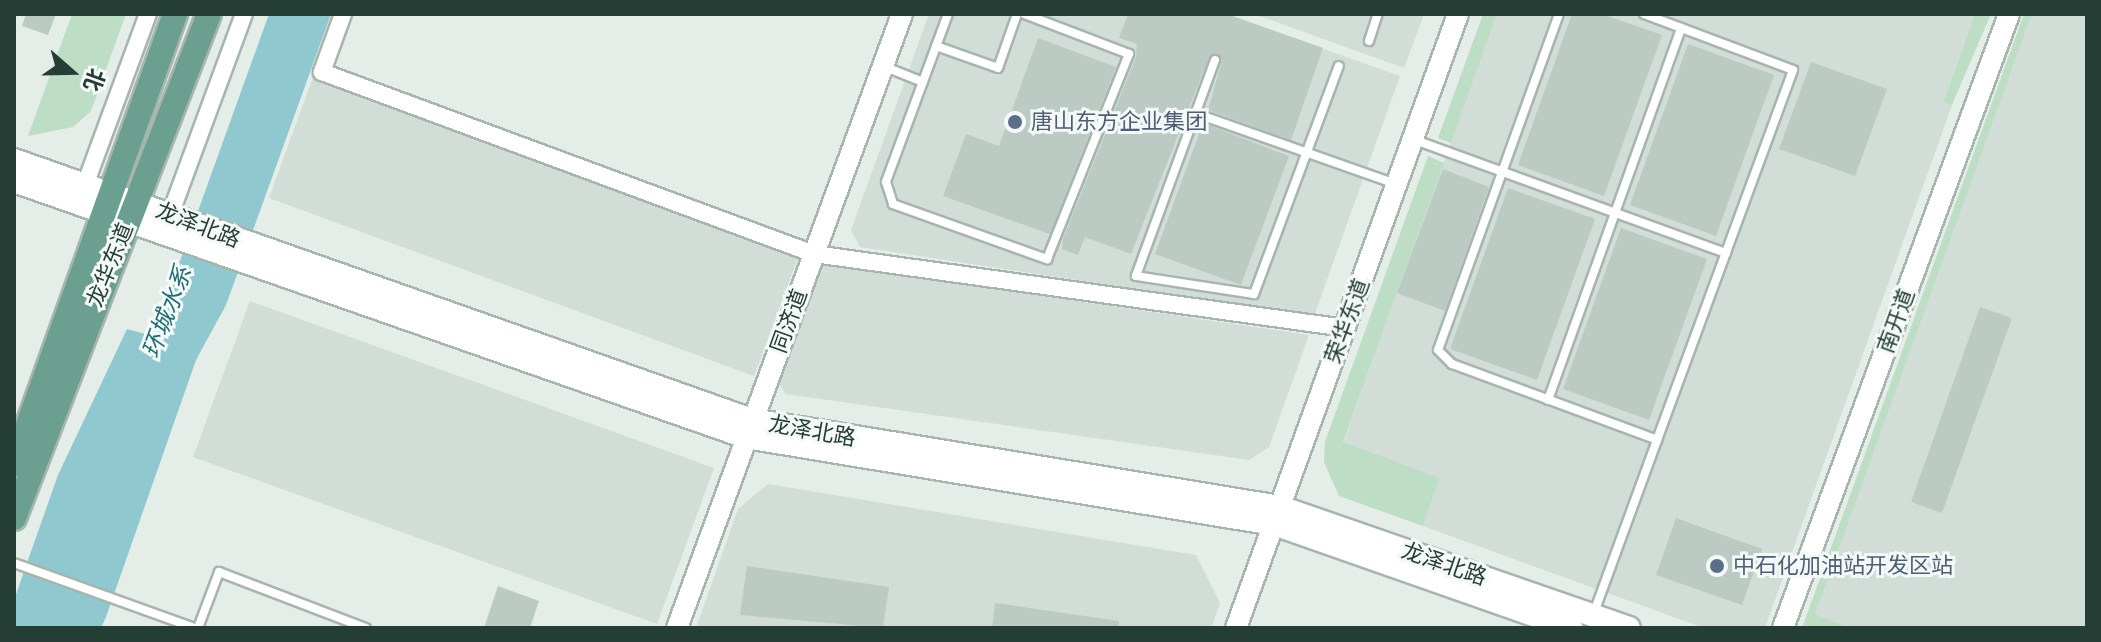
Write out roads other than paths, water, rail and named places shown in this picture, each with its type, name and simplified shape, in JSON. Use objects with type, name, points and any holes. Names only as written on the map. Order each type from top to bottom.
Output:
[{"type":"main road","name":"龙华东道","points":[[14,518],[121,208],[175,14]]},
{"type":"main road","name":"龙华东道","points":[[16,451],[209,14]]},
{"type":"main road","name":"龙泽北路","points":[[14,160],[85,185],[121,208]]},
{"type":"main road","name":"龙泽北路","points":[[14,181],[180,226],[255,257],[749,429],[1277,515],[1629,628]]},
{"type":"main road","name":"龙泽北路","points":[[1277,515],[1571,628]]},
{"type":"street","points":[[85,185],[148,14]]},
{"type":"street","points":[[180,226],[244,14]]},
{"type":"street","points":[[343,14],[322,72],[814,254],[1345,328]]},
{"type":"street","name":"同济道","points":[[677,628],[902,14]]},
{"type":"street","name":"荣华东道","points":[[1236,628],[1458,14]]},
{"type":"street","name":"南开道","points":[[1783,628],[2009,14]]},
{"type":"lane","points":[[948,14],[886,182],[893,204],[1047,259],[1129,54],[1024,14]]},
{"type":"lane","points":[[936,46],[998,68],[1017,14]]},
{"type":"lane","points":[[1369,41],[1378,14]]},
{"type":"lane","points":[[1559,14],[1438,350],[1452,364],[1657,440]]},
{"type":"lane","points":[[1593,615],[1793,70],[1644,14]]},
{"type":"lane","points":[[1548,400],[1681,28]]},
{"type":"lane","points":[[1215,60],[1136,276],[1254,294],[1339,66]]},
{"type":"lane","points":[[883,66],[923,82]]},
{"type":"lane","points":[[1195,113],[1396,184]]},
{"type":"lane","points":[[1412,140],[1726,253]]},
{"type":"lane","points":[[14,563],[197,628],[219,572],[366,628]]},
{"type":"water","name":"环城水系","points":[[269,14],[331,14],[226,305],[196,360],[106,617],[101,628],[14,628],[14,600],[58,475],[127,329],[153,336]]},
{"type":"place","name":"唐山东方企业集团","points":[[1015,122]]},
{"type":"place","name":"中石化加油站开发区站","points":[[1717,566]]}]
